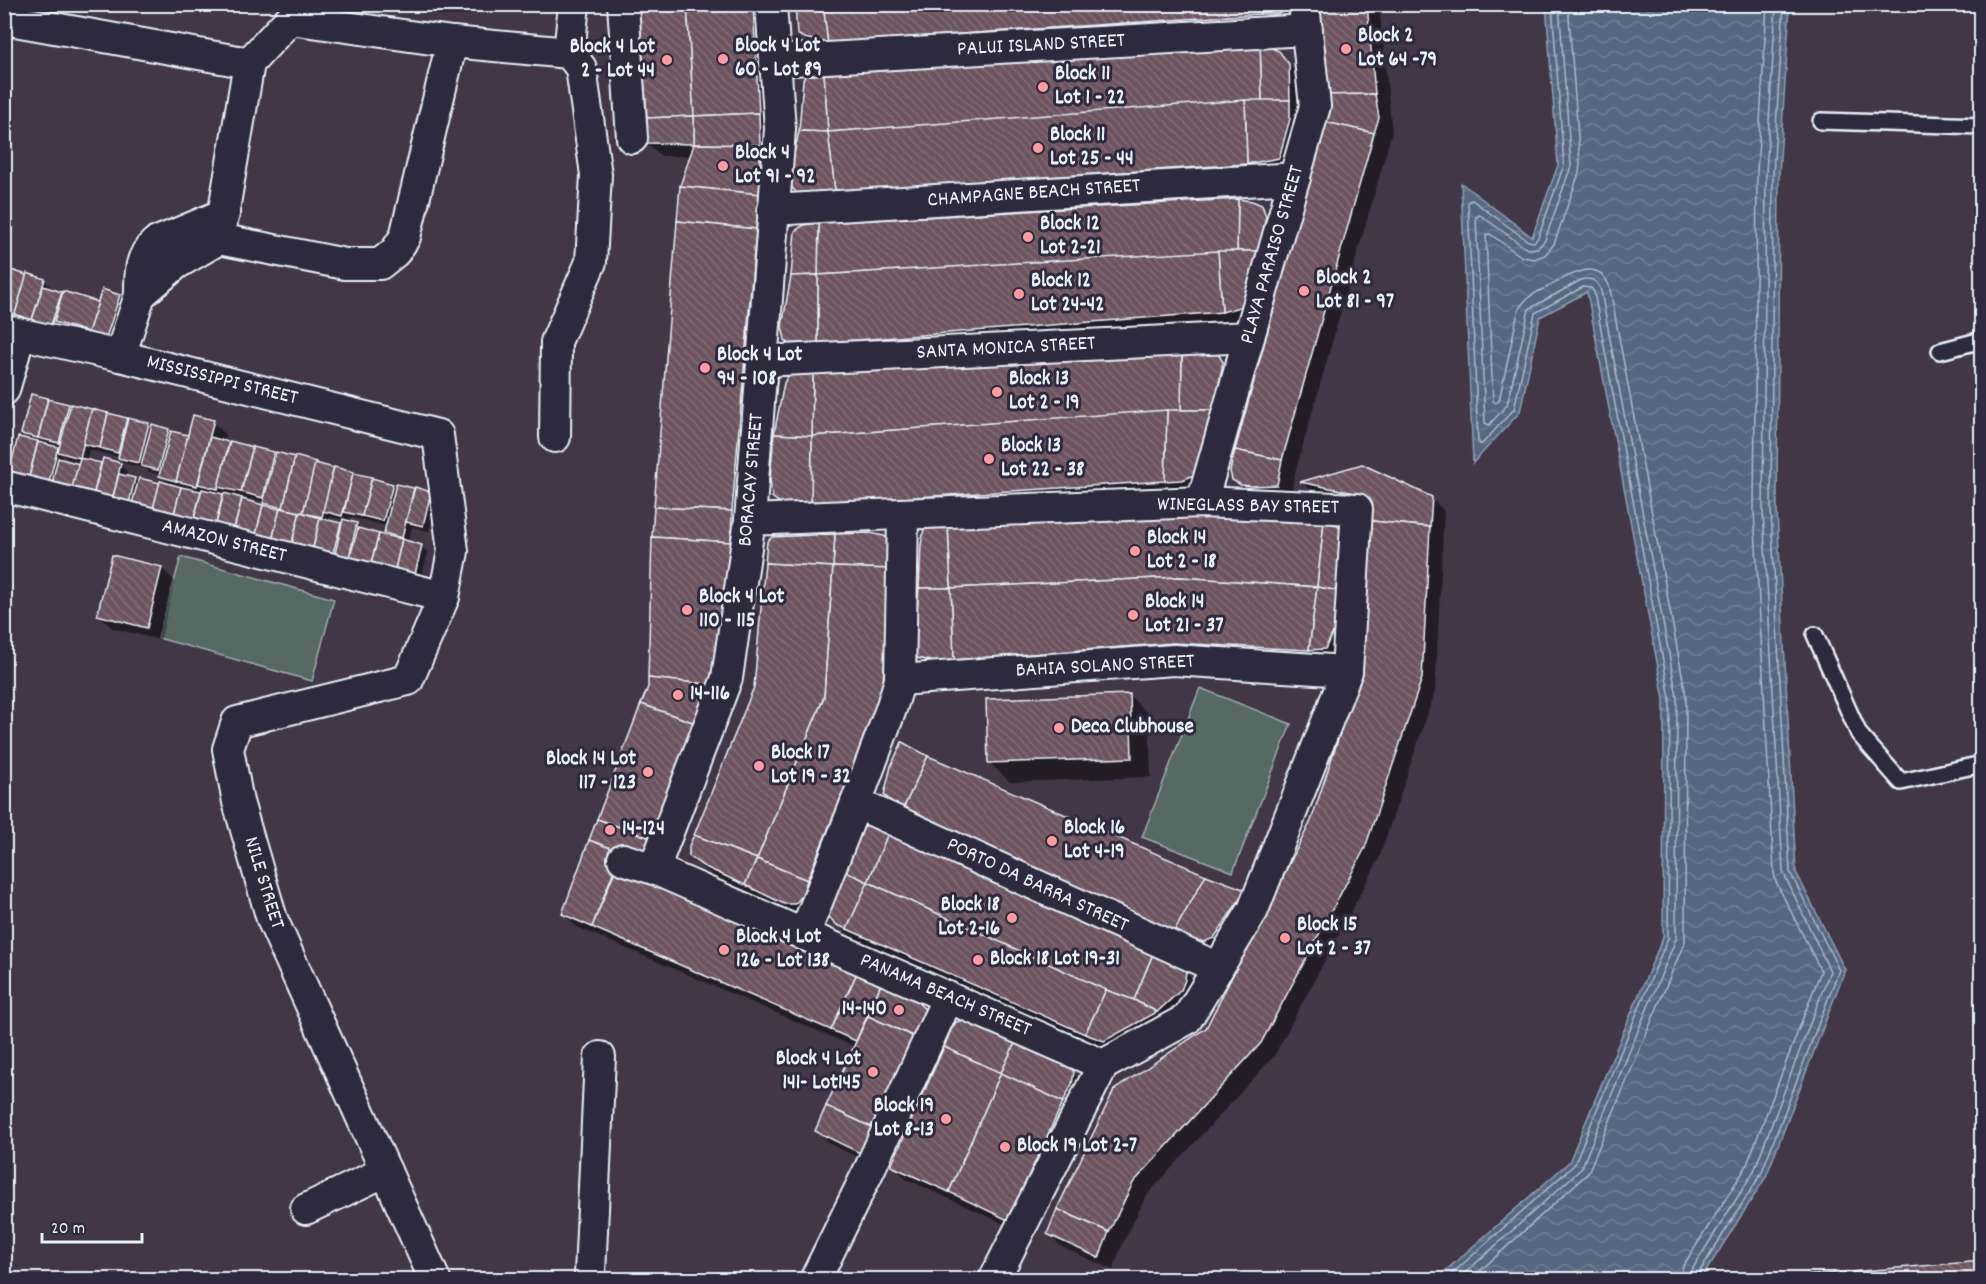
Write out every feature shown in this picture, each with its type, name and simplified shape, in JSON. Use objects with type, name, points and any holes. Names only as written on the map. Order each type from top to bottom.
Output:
[{"type":"street","points":[[555,437],[556,342],[591,262],[596,175],[581,68],[569,53],[574,4]]},
{"type":"street","points":[[622,4],[632,138]]},
{"type":"street","name":"BORACAY STREET","points":[[654,869],[727,678],[750,520],[780,129],[771,4]]},
{"type":"street","name":"PALUI ISLAND STREET","points":[[775,61],[1306,17]]},
{"type":"street","name":"PLAYA PARAISO STREET","points":[[1202,502],[1315,106],[1306,17]]},
{"type":"street","points":[[4,19],[249,63]]},
{"type":"street","points":[[222,226],[249,63],[290,19],[452,42],[569,53]]},
{"type":"street","points":[[120,356],[140,295],[140,269],[146,251],[156,243],[222,226],[345,264],[380,264],[395,252],[405,237],[452,42]]},
{"type":"street","name":"CHAMPAGNE BEACH STREET","points":[[773,210],[1295,178]]},
{"type":"street","points":[[4,390],[12,332]]},
{"type":"street","name":"MISSISSIPPI STREET","points":[[12,332],[120,356],[438,435],[453,551],[444,597]]},
{"type":"street","name":"SANTA MONICA STREET","points":[[762,361],[1249,337]]},
{"type":"street","name":"AMAZON STREET","points":[[4,486],[444,597]]},
{"type":"street","name":"WINEGLASS BAY STREET","points":[[750,520],[1202,502],[1357,509],[1347,671],[1253,910],[1187,1019],[1103,1065]]},
{"type":"street","points":[[804,935],[856,803],[900,680],[903,514]]},
{"type":"street","name":"NILE STREET","points":[[435,1280],[272,919],[238,802],[228,749],[237,722],[408,680],[444,597]]},
{"type":"street","name":"BAHIA SOLANO STREET","points":[[900,680],[1174,660],[1347,671]]},
{"type":"street","name":"PORTO DA BARRA STREET","points":[[856,803],[1218,968]]},
{"type":"street","name":"PANAMA BEACH STREET","points":[[623,860],[654,869],[1103,1065]]},
{"type":"street","points":[[815,1280],[871,1166],[948,997]]},
{"type":"street","points":[[593,1280],[590,1274],[600,1057]]},
{"type":"street","points":[[994,1280],[1103,1065]]},
{"type":"street","points":[[306,1209],[386,1171]]},
{"type":"lane","points":[[1821,121],[1982,126]]},
{"type":"lane","points":[[1940,351],[1982,340]]},
{"type":"lane","points":[[1815,635],[1859,734],[1901,782],[1982,764]]},
{"type":"green space","points":[[181,557],[334,599],[312,681],[158,638]]},
{"type":"green space","points":[[1200,688],[1291,724],[1233,872],[1142,837]]},
{"type":"water","points":[[1546,5],[1790,5],[1779,174],[1777,511],[1796,872],[1845,970],[1766,1177],[1701,1279],[1436,1279],[1569,1162],[1663,937],[1664,699],[1587,292],[1540,317],[1520,412],[1473,463],[1461,183],[1532,237],[1558,165]]},
{"type":"building","name":"Block 4 Lot 2 - Lot 44","points":[[639,4],[687,4],[694,116],[647,118]]},
{"type":"building","name":"Block 4 Lot 60 - Lot 89","points":[[687,4],[753,4],[759,113],[694,116]]},
{"type":"building","points":[[795,4],[823,4],[828,43],[804,38],[797,34]]},
{"type":"building","points":[[823,4],[1260,4],[1260,14],[828,43]]},
{"type":"building","points":[[1260,4],[1291,4],[1288,10],[1278,14],[1260,14]]},
{"type":"building","name":"Block 2 Lot 64 -79","points":[[1318,4],[1367,4],[1375,94],[1325,95]]},
{"type":"building","points":[[1260,45],[1279,51],[1289,64],[1290,100],[1262,101]]},
{"type":"building","name":"Block 11 Lot 1 - 22","points":[[1260,45],[1262,101],[828,132],[824,74]]},
{"type":"building","points":[[807,72],[824,74],[828,132],[799,131],[803,80]]},
{"type":"building","points":[[1375,94],[1379,118],[1374,133],[1325,122],[1325,95]]},
{"type":"building","points":[[1245,100],[1290,100],[1290,119],[1279,158],[1247,164]]},
{"type":"building","name":"Block 11 Lot 25 - 44","points":[[1245,100],[1247,164],[835,191],[828,132]]},
{"type":"building","points":[[759,113],[760,145],[694,144],[694,116]]},
{"type":"building","points":[[694,116],[694,144],[646,143],[647,118]]},
{"type":"building","name":"Block 2 Lot 81 - 97","points":[[1325,122],[1374,133],[1282,460],[1235,450]]},
{"type":"building","points":[[799,131],[828,132],[835,191],[799,196],[790,185],[790,172]]},
{"type":"building","name":"Block 4 Lot 91 - 92","points":[[694,144],[760,145],[760,194],[680,186]]},
{"type":"building","points":[[680,186],[760,194],[756,229],[677,221]]},
{"type":"building","points":[[1238,199],[1262,205],[1266,216],[1259,251],[1237,251]]},
{"type":"building","name":"Block 12 Lot 2-21","points":[[1238,199],[1237,251],[818,275],[819,223]]},
{"type":"building","name":"Block 4 Lot 94 - 108","points":[[677,221],[756,229],[732,511],[654,507]]},
{"type":"building","points":[[819,223],[818,275],[791,276],[795,231],[804,225]]},
{"type":"building","points":[[1218,251],[1259,251],[1243,306],[1222,312]]},
{"type":"building","name":"Block 12 Lot 24-42","points":[[1218,251],[1222,312],[818,343],[818,275]]},
{"type":"building","points":[[8,269],[27,275],[15,314],[4,311],[4,280]]},
{"type":"building","points":[[27,273],[45,279],[32,320],[15,314]]},
{"type":"building","points":[[818,275],[818,343],[792,346],[785,340],[782,326],[791,276]]},
{"type":"building","points":[[43,286],[62,292],[51,325],[32,320]]},
{"type":"building","points":[[102,289],[120,295],[106,338],[88,332]]},
{"type":"building","points":[[63,291],[98,302],[88,332],[54,322]]},
{"type":"building","points":[[1203,351],[1218,354],[1223,362],[1214,410],[1181,410],[1182,352]]},
{"type":"building","name":"Block 13 Lot 2 - 19","points":[[1182,352],[1181,410],[812,436],[813,373]]},
{"type":"building","points":[[790,372],[813,373],[812,436],[774,434],[784,383]]},
{"type":"building","points":[[31,394],[48,398],[38,438],[21,434]]},
{"type":"building","points":[[48,399],[69,404],[59,443],[38,438]]},
{"type":"building","points":[[71,404],[92,409],[80,458],[58,452]]},
{"type":"building","points":[[92,409],[108,413],[100,448],[83,444]]},
{"type":"building","points":[[1167,410],[1214,410],[1196,474],[1182,480],[1165,481]]},
{"type":"building","name":"Block 13 Lot 22 - 38","points":[[1167,410],[1165,481],[811,504],[812,436]]},
{"type":"building","points":[[108,413],[127,418],[118,453],[100,448]]},
{"type":"building","points":[[193,415],[214,420],[197,486],[176,481]]},
{"type":"building","points":[[128,418],[149,423],[139,463],[118,458]]},
{"type":"building","points":[[152,424],[169,429],[158,470],[141,466]]},
{"type":"building","points":[[171,431],[188,435],[176,481],[159,476]]},
{"type":"building","points":[[774,434],[812,436],[811,504],[781,504],[772,497],[770,479]]},
{"type":"building","points":[[18,437],[38,441],[28,481],[8,476]]},
{"type":"building","points":[[210,437],[229,442],[218,489],[198,484]]},
{"type":"building","points":[[230,441],[253,447],[241,492],[218,487]]},
{"type":"building","points":[[38,442],[58,447],[48,486],[28,481]]},
{"type":"building","points":[[253,447],[274,452],[263,498],[241,492]]},
{"type":"building","points":[[1235,450],[1282,460],[1277,485],[1241,485],[1232,480],[1230,471]]},
{"type":"building","points":[[276,452],[295,457],[283,508],[263,503]]},
{"type":"building","points":[[295,456],[316,462],[303,513],[283,508]]},
{"type":"building","points":[[58,458],[79,464],[70,495],[50,491]]},
{"type":"building","points":[[80,458],[101,463],[92,501],[70,495]]},
{"type":"building","points":[[103,458],[121,463],[111,506],[92,501]]},
{"type":"building","points":[[315,463],[334,468],[322,517],[303,513]]},
{"type":"building","points":[[1362,464],[1432,497],[1430,527],[1372,521],[1366,504],[1355,493],[1300,482]]},
{"type":"building","points":[[334,467],[354,472],[342,516],[323,511]]},
{"type":"building","points":[[353,473],[372,477],[362,516],[344,512]]},
{"type":"building","points":[[119,474],[135,478],[126,517],[109,512]]},
{"type":"building","points":[[139,478],[160,483],[152,513],[131,507]]},
{"type":"building","points":[[372,478],[393,484],[383,521],[362,516]]},
{"type":"building","points":[[160,481],[181,487],[173,518],[152,513]]},
{"type":"building","points":[[396,484],[414,488],[402,538],[384,533]]},
{"type":"building","points":[[181,487],[201,491],[193,523],[173,518]]},
{"type":"building","points":[[415,487],[431,492],[423,526],[406,522]]},
{"type":"building","points":[[202,489],[223,494],[215,528],[193,523]]},
{"type":"building","points":[[224,493],[242,498],[233,533],[215,528]]},
{"type":"building","points":[[242,499],[263,505],[255,539],[233,533]]},
{"type":"building","points":[[263,505],[280,509],[272,541],[255,539]]},
{"type":"building","points":[[654,507],[732,511],[731,542],[652,537]]},
{"type":"building","points":[[280,508],[300,512],[291,546],[272,541]]},
{"type":"building","points":[[300,512],[320,518],[312,552],[291,547]]},
{"type":"building","name":"Block 14 Lot 2 - 18","points":[[1188,513],[1324,522],[1317,587],[1180,577],[951,588],[948,526]]},
{"type":"building","points":[[320,518],[341,523],[332,557],[312,553]]},
{"type":"building","points":[[343,519],[357,523],[347,566],[333,562]]},
{"type":"building","name":"Block 15 Lot 2 - 37","points":[[1372,521],[1430,527],[1422,678],[1365,848],[1261,1043],[1133,1183],[1109,1232],[1057,1209],[1114,1090],[1206,1028],[1311,821],[1360,673]]},
{"type":"building","points":[[1324,522],[1337,525],[1345,534],[1340,591],[1317,587]]},
{"type":"building","points":[[932,525],[948,526],[951,588],[919,588],[924,529]]},
{"type":"building","points":[[358,528],[379,534],[370,566],[349,561]]},
{"type":"building","points":[[870,533],[884,536],[890,541],[891,569],[833,567],[835,534]]},
{"type":"building","points":[[379,534],[402,539],[394,574],[370,568]]},
{"type":"building","points":[[835,534],[833,567],[765,563],[767,542],[772,537]]},
{"type":"building","name":"Block 4 Lot 110 - 115","points":[[652,537],[731,542],[715,685],[648,678]]},
{"type":"building","points":[[402,539],[422,545],[413,583],[394,574]]},
{"type":"building","points":[[112,555],[162,567],[147,628],[97,615]]},
{"type":"building","name":"Block 17 Lot 19 - 32","points":[[765,563],[833,567],[824,697],[757,859],[694,835],[754,687]]},
{"type":"building","points":[[833,567],[891,569],[882,699],[807,880],[757,859],[824,697]]},
{"type":"building","name":"Block 14 Lot 21 - 37","points":[[1180,577],[1317,587],[1309,650],[1173,643],[954,660],[951,588]]},
{"type":"building","points":[[1317,587],[1340,591],[1338,622],[1325,649],[1309,650]]},
{"type":"building","points":[[919,588],[951,588],[954,660],[935,662],[917,658],[914,647]]},
{"type":"building","name":"14-116","points":[[648,678],[715,685],[698,724],[641,704],[648,687]]},
{"type":"building","name":"Deca Clubhouse","points":[[1130,694],[1132,758],[988,763],[986,699]]},
{"type":"building","name":"Block 14 Lot 117 - 123","points":[[641,704],[698,724],[656,840],[597,819]]},
{"type":"building","points":[[902,742],[928,756],[904,807],[893,803],[884,795],[891,766]]},
{"type":"building","name":"Block 16 Lot 4-19","points":[[928,756],[1206,875],[1174,932],[904,807]]},
{"type":"building","name":"14-124","points":[[597,819],[656,840],[638,858],[621,852],[589,840]]},
{"type":"building","points":[[873,825],[889,831],[868,882],[842,870],[857,833],[864,826]]},
{"type":"building","name":"Block 18 Lot 2-16","points":[[889,831],[1153,954],[1134,1000],[1106,990],[868,882]]},
{"type":"building","points":[[694,835],[757,859],[745,885],[703,866],[689,856],[689,846]]},
{"type":"building","points":[[589,840],[621,852],[592,927],[562,914]]},
{"type":"building","points":[[757,859],[807,880],[802,896],[795,904],[784,904],[745,885]]},
{"type":"building","name":"Block 4 Lot 126 - Lot 138","points":[[616,868],[857,973],[831,1030],[592,927]]},
{"type":"building","points":[[842,870],[868,882],[847,929],[837,925],[830,918],[827,909]]},
{"type":"building","points":[[1206,875],[1246,890],[1214,938],[1204,942],[1174,932]]},
{"type":"building","name":"Block 18 Lot 19-31","points":[[868,882],[1106,990],[1085,1034],[847,929]]},
{"type":"building","points":[[1153,954],[1181,965],[1186,971],[1181,990],[1157,1012],[1134,1000]]},
{"type":"building","points":[[857,973],[881,984],[856,1041],[831,1030]]},
{"type":"building","name":"14-140","points":[[881,984],[916,1001],[929,1013],[919,1039],[868,1016]]},
{"type":"building","points":[[1106,990],[1134,1000],[1157,1012],[1104,1041],[1085,1034]]},
{"type":"building","name":"Block 4 Lot 141- Lot145","points":[[868,1016],[919,1039],[880,1131],[826,1106]]},
{"type":"building","points":[[971,1021],[1016,1041],[1001,1073],[944,1047],[956,1022]]},
{"type":"building","points":[[1016,1041],[1068,1065],[1074,1072],[1072,1084],[1063,1102],[1001,1073]]},
{"type":"building","name":"Block 19 Lot 8-13","points":[[944,1047],[1001,1073],[949,1192],[891,1166]]},
{"type":"building","name":"Block 19 Lot 2-7","points":[[1001,1073],[1063,1102],[1008,1220],[949,1192]]},
{"type":"building","points":[[826,1106],[880,1131],[868,1157],[815,1131]]},
{"type":"building","points":[[1057,1209],[1109,1232],[1099,1258],[1047,1234]]},
{"type":"building","points":[[1982,1261],[1982,1280],[1752,1280]]},
{"type":"place","name":"Block 2 Lot 64 -79","points":[[1346,49]]},
{"type":"place","name":"Block 4 Lot 60 - Lot 89","points":[[723,59]]},
{"type":"place","name":"Block 4 Lot 2 - Lot 44","points":[[667,60]]},
{"type":"place","name":"Block 11 Lot 1 - 22","points":[[1043,87]]},
{"type":"place","name":"Block 11 Lot 25 - 44","points":[[1038,148]]},
{"type":"place","name":"Block 4 Lot 91 - 92","points":[[723,166]]},
{"type":"place","name":"Block 12 Lot 2-21","points":[[1028,237]]},
{"type":"place","name":"Block 2 Lot 81 - 97","points":[[1304,291]]},
{"type":"place","name":"Block 12 Lot 24-42","points":[[1019,294]]},
{"type":"place","name":"Block 4 Lot 94 - 108","points":[[705,368]]},
{"type":"place","name":"Block 13 Lot 2 - 19","points":[[997,392]]},
{"type":"place","name":"Block 13 Lot 22 - 38","points":[[989,459]]},
{"type":"place","name":"Block 14 Lot 2 - 18","points":[[1135,551]]},
{"type":"place","name":"Block 4 Lot 110 - 115","points":[[687,610]]},
{"type":"place","name":"Block 14 Lot 21 - 37","points":[[1133,615]]},
{"type":"place","name":"14-116","points":[[678,695]]},
{"type":"place","name":"Deca Clubhouse","points":[[1059,728]]},
{"type":"place","name":"Block 17 Lot 19 - 32","points":[[759,766]]},
{"type":"place","name":"Block 14 Lot 117 - 123","points":[[648,772]]},
{"type":"place","name":"14-124","points":[[610,830]]},
{"type":"place","name":"Block 16 Lot 4-19","points":[[1052,841]]},
{"type":"place","name":"Block 18 Lot 2-16","points":[[1012,918]]},
{"type":"place","name":"Block 15 Lot 2 - 37","points":[[1285,938]]},
{"type":"place","name":"Block 4 Lot 126 - Lot 138","points":[[724,950]]},
{"type":"place","name":"Block 18 Lot 19-31","points":[[978,960]]},
{"type":"place","name":"14-140","points":[[899,1010]]},
{"type":"place","name":"Block 4 Lot 141- Lot145","points":[[873,1072]]},
{"type":"place","name":"Block 19 Lot 8-13","points":[[946,1119]]},
{"type":"place","name":"Block 19 Lot 2-7","points":[[1005,1147]]}]
